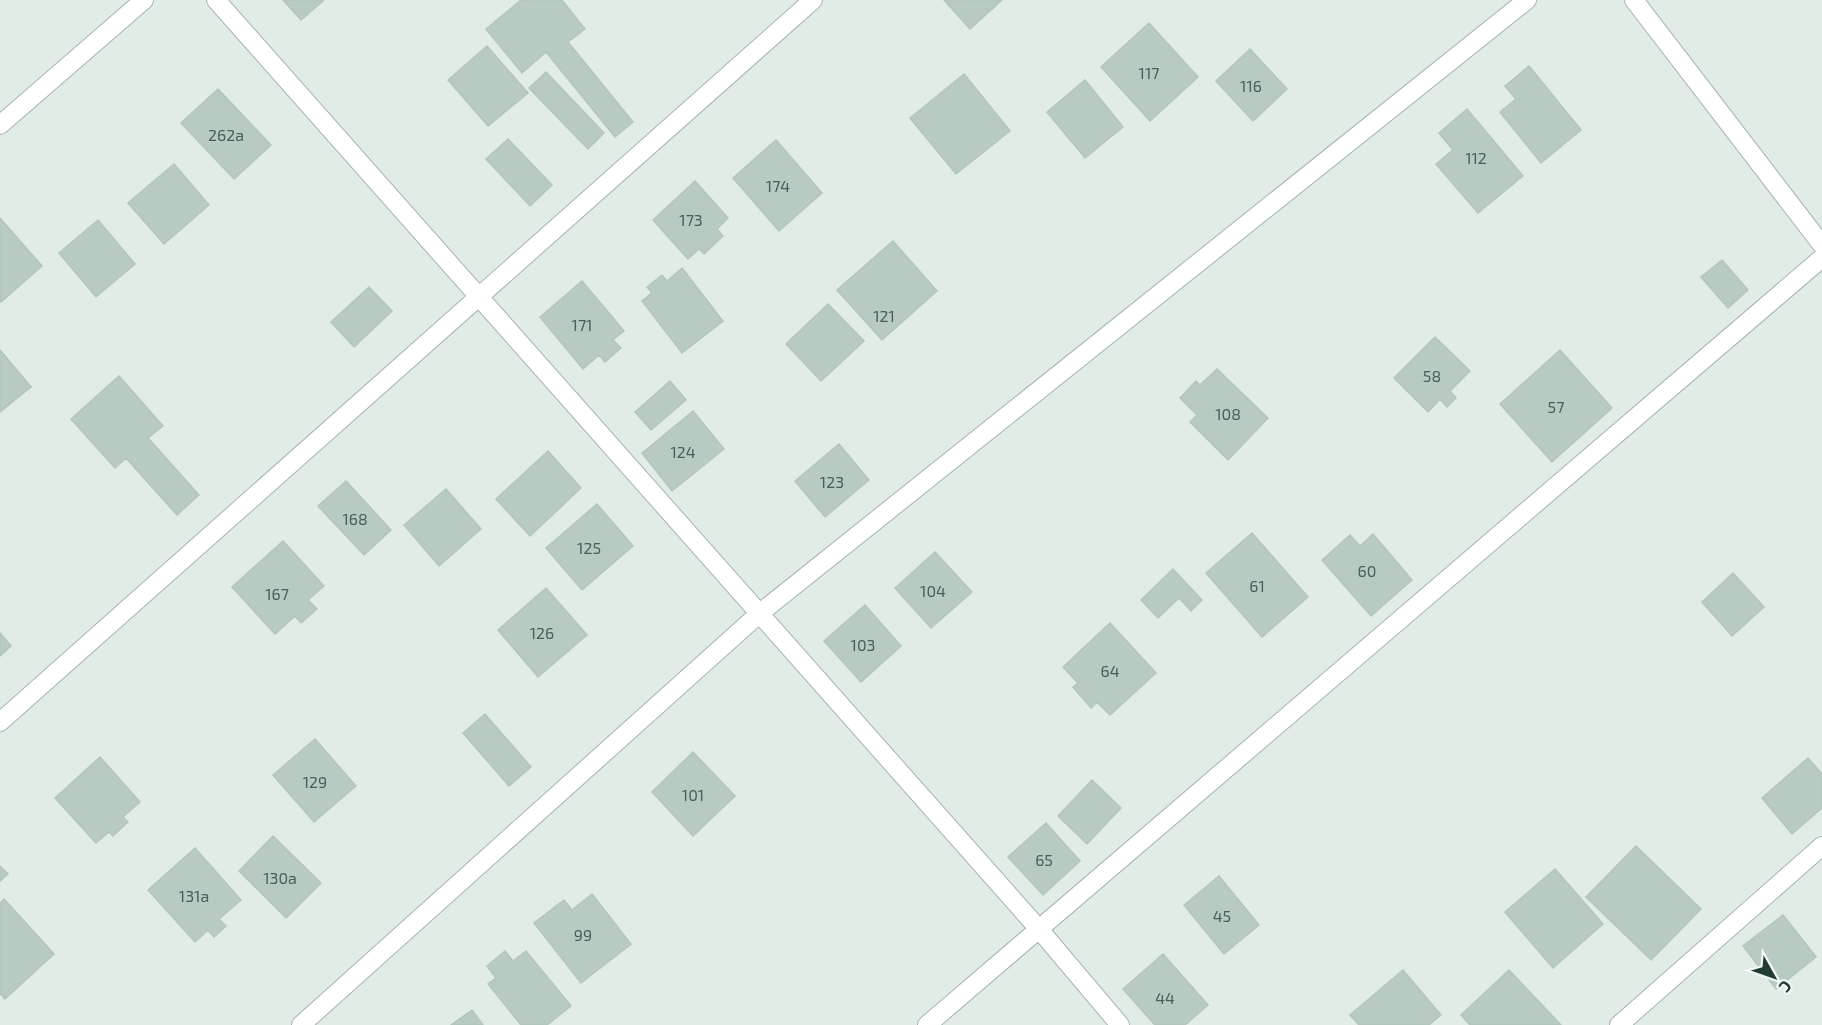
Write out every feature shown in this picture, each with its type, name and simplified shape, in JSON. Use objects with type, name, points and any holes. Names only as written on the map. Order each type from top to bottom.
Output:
[{"type":"street","points":[[0,125],[144,0]]},
{"type":"street","points":[[216,0],[1038,928],[1120,1025]]},
{"type":"street","points":[[0,722],[813,0]]},
{"type":"street","points":[[301,1025],[760,613],[1527,0]]},
{"type":"street","points":[[1634,0],[1822,245]]},
{"type":"street","points":[[927,1025],[1822,258]]},
{"type":"street","points":[[1619,1025],[1822,846]]},
{"type":"building","points":[[283,0],[324,0],[301,20]]},
{"type":"building","points":[[521,0],[562,0],[585,29],[568,42],[633,122],[615,137],[546,52],[522,73],[486,29]]},
{"type":"building","points":[[944,0],[1002,0],[970,29]]},
{"type":"building","points":[[1149,23],[1198,77],[1150,121],[1101,67]]},
{"type":"building","points":[[487,46],[528,93],[488,126],[448,80]]},
{"type":"building","points":[[1250,49],[1287,89],[1253,121],[1216,81]]},
{"type":"building","points":[[1529,66],[1581,130],[1541,163],[1500,112],[1516,99],[1505,86]]},
{"type":"building","points":[[546,72],[604,133],[588,149],[529,88]]},
{"type":"building","points":[[964,74],[1010,131],[956,174],[910,118]]},
{"type":"building","points":[[1085,80],[1123,127],[1085,158],[1047,112]]},
{"type":"building","points":[[218,89],[271,145],[234,179],[181,123]]},
{"type":"building","points":[[1467,109],[1523,176],[1478,213],[1436,164],[1453,150],[1439,133]]},
{"type":"building","points":[[508,139],[552,185],[530,206],[486,159]]},
{"type":"building","points":[[776,140],[822,193],[779,231],[733,178]]},
{"type":"building","points":[[174,164],[209,205],[164,244],[128,203]]},
{"type":"building","points":[[695,181],[728,218],[717,229],[723,236],[704,254],[699,249],[688,259],[653,220]]},
{"type":"building","points":[[0,218],[42,266],[1,302],[0,300]]},
{"type":"building","points":[[98,220],[135,264],[96,297],[59,253]]},
{"type":"building","points":[[893,241],[937,291],[882,340],[837,290]]},
{"type":"building","points":[[1722,260],[1748,290],[1728,308],[1701,277]]},
{"type":"building","points":[[682,268],[723,321],[682,353],[642,301],[652,293],[647,287],[662,275],[667,281]]},
{"type":"building","points":[[582,281],[624,331],[613,340],[621,348],[605,362],[599,355],[583,369],[540,317]]},
{"type":"building","points":[[369,287],[392,311],[354,347],[331,322]]},
{"type":"building","points":[[828,304],[864,341],[821,381],[786,344]]},
{"type":"building","points":[[1435,337],[1470,371],[1450,391],[1456,398],[1447,407],[1440,399],[1428,412],[1394,378]]},
{"type":"building","points":[[0,350],[31,387],[0,412]]},
{"type":"building","points":[[1560,350],[1612,408],[1552,462],[1500,404]]},
{"type":"building","points":[[1217,369],[1268,418],[1228,460],[1190,422],[1197,415],[1180,398],[1196,381],[1200,385]]},
{"type":"building","points":[[119,376],[163,426],[148,438],[199,495],[177,515],[126,458],[115,468],[71,419]]},
{"type":"building","points":[[670,381],[686,400],[651,430],[635,412]]},
{"type":"building","points":[[693,411],[724,449],[672,491],[642,453]]},
{"type":"building","points":[[839,444],[869,480],[825,517],[795,481]]},
{"type":"building","points":[[548,451],[581,488],[530,536],[496,499]]},
{"type":"building","points":[[346,481],[391,530],[364,555],[318,506]]},
{"type":"building","points":[[446,489],[481,529],[439,566],[404,525]]},
{"type":"building","points":[[597,504],[633,546],[582,590],[546,548]]},
{"type":"building","points":[[1252,533],[1308,597],[1262,637],[1206,573]]},
{"type":"building","points":[[1373,534],[1412,580],[1371,616],[1322,560],[1350,535],[1360,546]]},
{"type":"building","points":[[283,541],[324,586],[308,600],[317,609],[301,623],[295,616],[275,634],[232,587]]},
{"type":"building","points":[[935,552],[972,592],[931,628],[895,588]]},
{"type":"building","points":[[1173,569],[1202,600],[1191,611],[1179,598],[1158,618],[1141,600]]},
{"type":"building","points":[[1733,573],[1764,607],[1732,636],[1702,602]]},
{"type":"building","points":[[546,588],[587,635],[538,677],[498,630]]},
{"type":"building","points":[[865,605],[901,646],[861,682],[824,641]]},
{"type":"building","points":[[1110,623],[1156,673],[1110,715],[1097,702],[1091,708],[1073,687],[1078,683],[1063,667]]},
{"type":"building","points":[[0,633],[11,646],[0,656]]},
{"type":"building","points":[[485,714],[531,767],[509,786],[463,733]]},
{"type":"building","points":[[315,739],[356,786],[314,822],[273,775]]},
{"type":"building","points":[[693,752],[735,796],[693,836],[652,792]]},
{"type":"building","points":[[100,757],[140,802],[123,817],[128,822],[113,836],[109,832],[96,843],[55,798]]},
{"type":"building","points":[[1808,758],[1822,774],[1822,808],[1792,834],[1762,798]]},
{"type":"building","points":[[1092,780],[1121,808],[1087,844],[1058,816]]},
{"type":"building","points":[[1046,823],[1080,861],[1043,895],[1008,857]]},
{"type":"building","points":[[273,836],[321,883],[286,918],[239,871]]},
{"type":"building","points":[[1636,846],[1701,909],[1651,960],[1586,897]]},
{"type":"building","points":[[195,848],[241,900],[219,919],[226,926],[214,937],[208,930],[195,942],[148,890]]},
{"type":"building","points":[[0,866],[8,874],[0,881]]},
{"type":"building","points":[[1555,869],[1603,924],[1553,968],[1505,912]]},
{"type":"building","points":[[1219,876],[1259,925],[1224,954],[1184,905]]},
{"type":"building","points":[[592,894],[631,944],[581,983],[534,923],[564,900],[572,910]]},
{"type":"building","points":[[4,899],[54,954],[5,999],[0,993],[0,903]]},
{"type":"building","points":[[1783,915],[1816,957],[1776,989],[1743,946]]},
{"type":"building","points":[[505,951],[513,961],[526,951],[571,1006],[547,1025],[521,1025],[488,984],[496,978],[487,966]]},
{"type":"building","points":[[1163,954],[1208,1005],[1185,1025],[1155,1025],[1123,989]]},
{"type":"building","points":[[1403,970],[1441,1015],[1429,1025],[1359,1025],[1350,1015]]},
{"type":"building","points":[[1509,970],[1561,1025],[1470,1025],[1461,1015]]},
{"type":"building","points":[[472,1010],[483,1025],[451,1025]]}]
